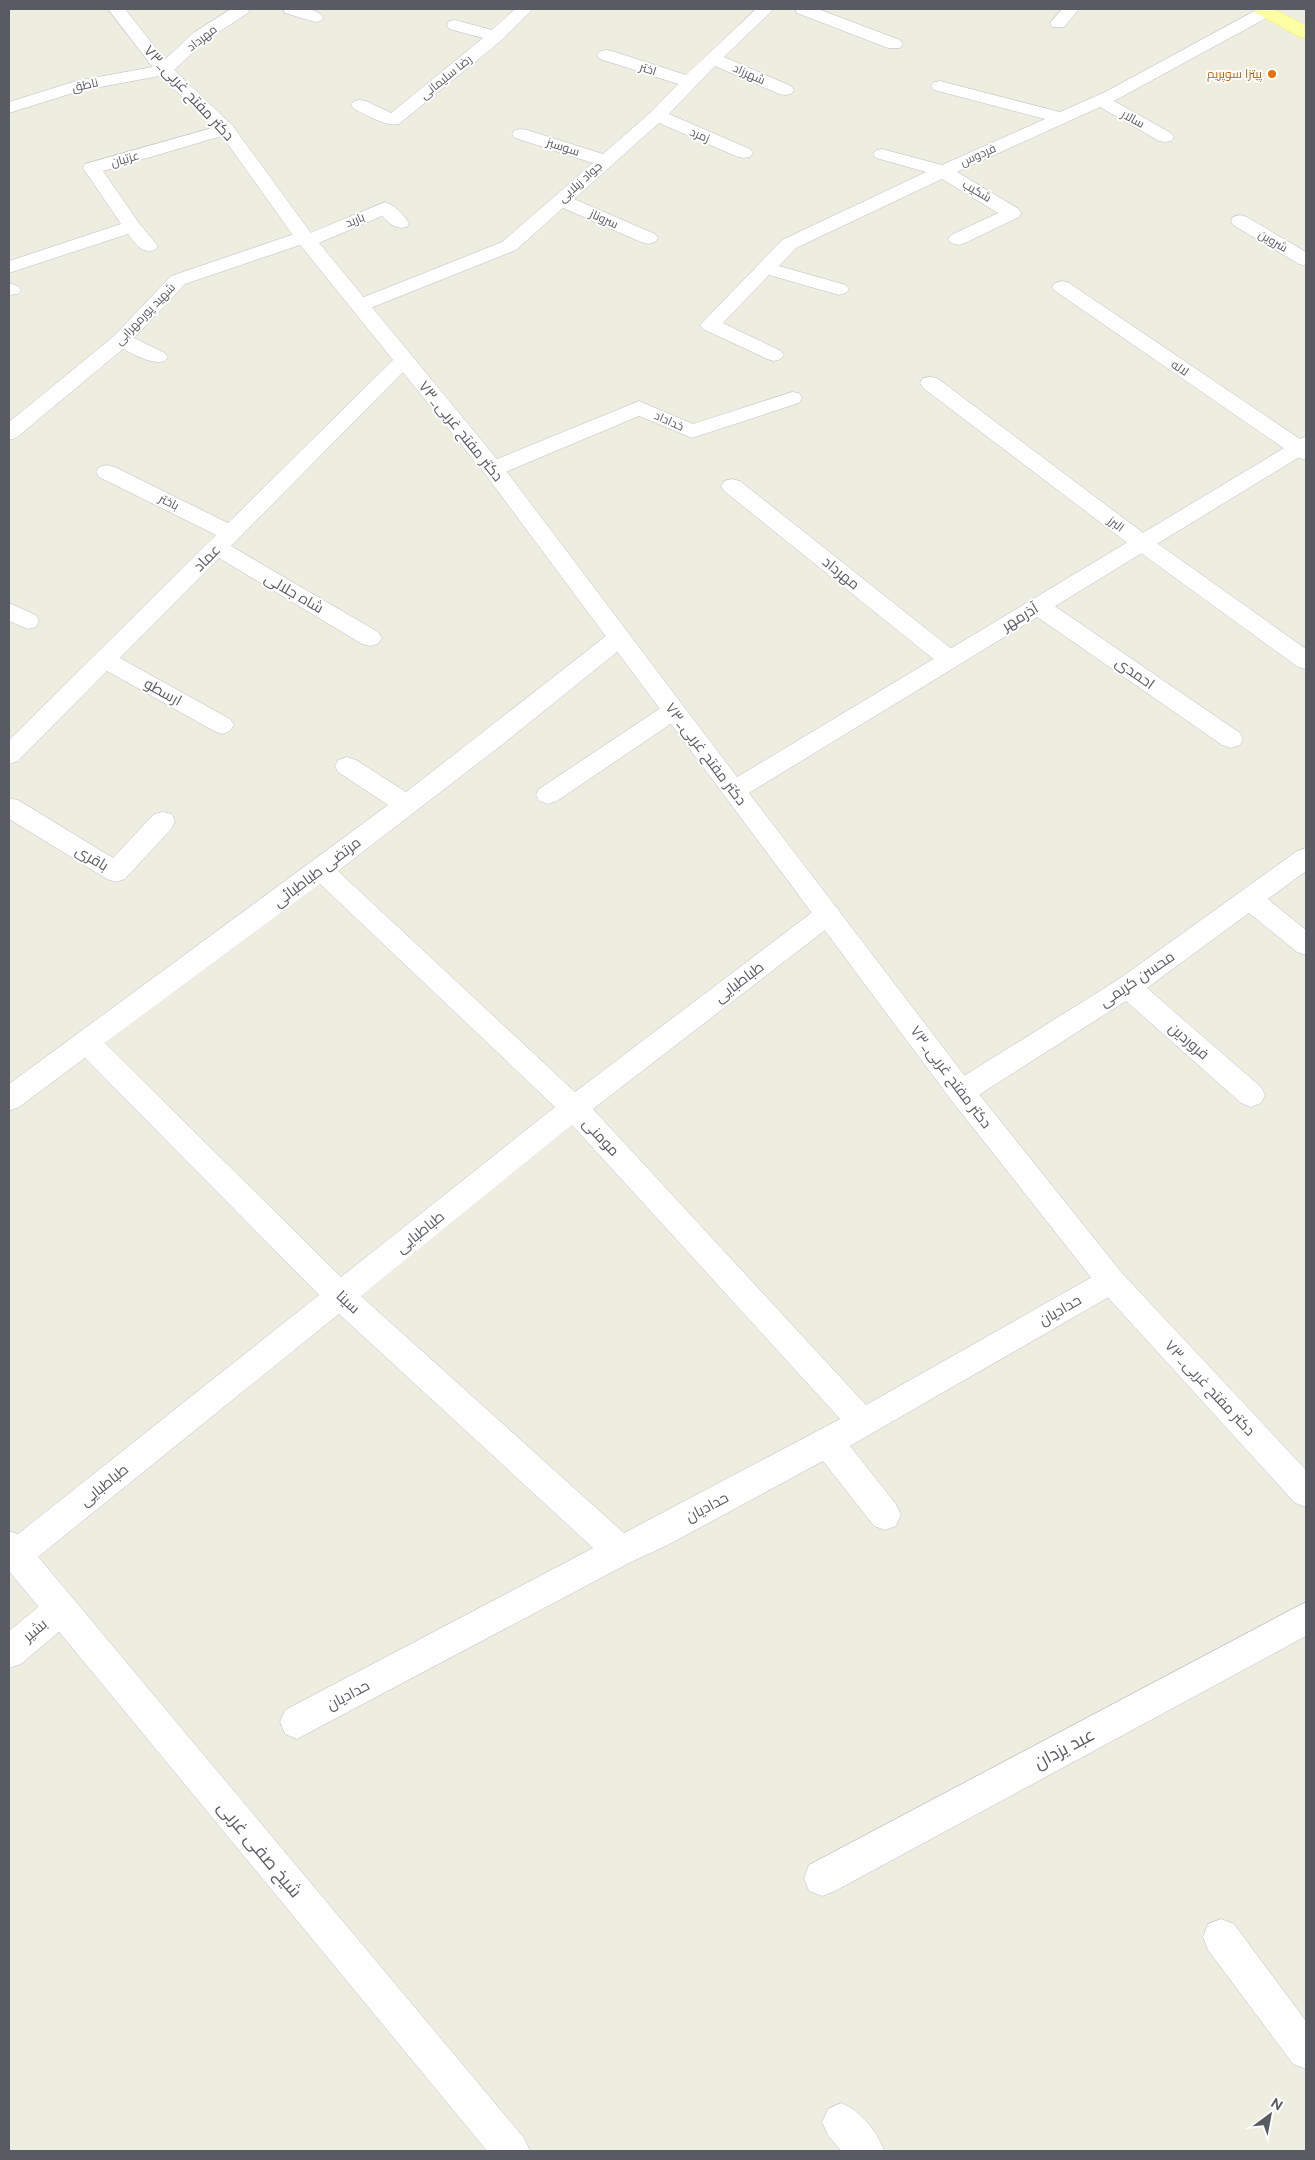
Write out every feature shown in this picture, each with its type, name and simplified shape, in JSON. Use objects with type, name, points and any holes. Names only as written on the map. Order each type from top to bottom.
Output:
[{"type":"main road","points":[[1264,10],[1306,33]]},
{"type":"street","name":"۷۳_دکتر مفتح غربی","points":[[116,9],[164,70],[226,130],[306,239],[493,469],[733,791],[961,1092],[1111,1281],[1306,1492]]},
{"type":"street","name":"مهرداد","points":[[164,70],[199,37],[242,9]]},
{"type":"street","points":[[291,9],[315,17]]},
{"type":"street","name":"رضا سلیمانی","points":[[360,105],[393,120],[496,36],[525,9]]},
{"type":"street","points":[[803,9],[894,44]]},
{"type":"street","points":[[1058,23],[1071,9]]},
{"type":"street","name":"جواد زیلایی","points":[[361,305],[509,246],[657,116],[761,10]]},
{"type":"street","name":"فردوس","points":[[774,355],[710,325],[789,244],[943,171],[1100,100],[1264,10]]},
{"type":"street","points":[[455,25],[496,36]]},
{"type":"street","name":"اختر","points":[[606,55],[689,82]]},
{"type":"street","name":"شهرزاد","points":[[713,58],[785,90]]},
{"type":"street","name":"ناطق","points":[[9,108],[76,86],[164,70]]},
{"type":"street","points":[[940,86],[1062,118]]},
{"type":"street","name":"سالار","points":[[1100,100],[1165,137]]},
{"type":"street","name":"زمرد","points":[[657,116],[744,153]]},
{"type":"street","name":"عزتیان","points":[[148,246],[132,227],[92,168],[226,130]]},
{"type":"street","name":"سوسبز","points":[[521,134],[604,161]]},
{"type":"street","name":"شکیب","points":[[882,154],[943,171],[1012,213],[958,239]]},
{"type":"street","name":"سروناز","points":[[561,200],[648,238]]},
{"type":"street","name":"باربد","points":[[306,239],[385,208],[400,223]]},
{"type":"street","name":"شروین","points":[[1240,221],[1306,260]]},
{"type":"street","points":[[9,267],[132,227]]},
{"type":"street","name":"شهید پورمهرابی","points":[[9,433],[121,340],[178,280],[306,239]]},
{"type":"street","points":[[765,268],[839,289]]},
{"type":"street","name":"لاله","points":[[1062,287],[1304,449]]},
{"type":"street","points":[[121,340],[158,357]]},
{"type":"street","name":"عماد","points":[[9,755],[404,360]]},
{"type":"street","name":"البرز","points":[[930,383],[1142,544],[1306,660]]},
{"type":"street","name":"خداداد","points":[[493,469],[639,408],[692,431],[792,398]]},
{"type":"street","name":"آذرمهر","points":[[733,791],[1038,606],[1304,449]]},
{"type":"street","name":"باختر","points":[[107,472],[224,541]]},
{"type":"street","name":"مهرداد","points":[[732,486],[950,660]]},
{"type":"street","name":"شاه جلالی","points":[[224,541],[370,638]]},
{"type":"street","name":"احمدی","points":[[1038,606],[1231,739]]},
{"type":"street","name":"مرتضی طباطبائی","points":[[9,1099],[321,870],[405,804],[494,738],[619,638]]},
{"type":"street","name":"ارسطو","points":[[104,659],[222,725]]},
{"type":"street","points":[[548,795],[673,711]]},
{"type":"street","points":[[347,766],[405,804]]},
{"type":"street","name":"باقری","points":[[9,807],[116,872],[163,821]]},
{"type":"street","name":"محسن کریمی","points":[[961,1092],[1128,988],[1306,858]]},
{"type":"street","name":"مومنی","points":[[321,870],[574,1108],[863,1422]]},
{"type":"street","points":[[1250,899],[1306,945]]},
{"type":"street","name":"طباطبایی","points":[[12,1551],[340,1296],[574,1108],[828,914]]},
{"type":"street","name":"فروردین","points":[[1128,988],[1251,1095]]},
{"type":"street","name":"سینا","points":[[86,1042],[340,1296],[620,1551]]},
{"type":"street","name":"حدادیان","points":[[296,1722],[620,1551],[655,1535],[828,1442],[1111,1281]]},
{"type":"street","points":[[828,1442],[885,1515]]},
{"type":"street","name":"شیخ صفی غربی","points":[[12,1551],[511,2151]]},
{"type":"street","name":"بشیر","points":[[9,1652],[61,1609]]},
{"type":"street","name":"عبد یزدان","points":[[822,1878],[1306,1618]]},
{"type":"street","points":[[1221,1937],[1306,2051]]},
{"type":"street","points":[[840,2122],[865,2151]]},
{"type":"place","name":"پیتزا سوپریم","points":[[1272,74]]}]
